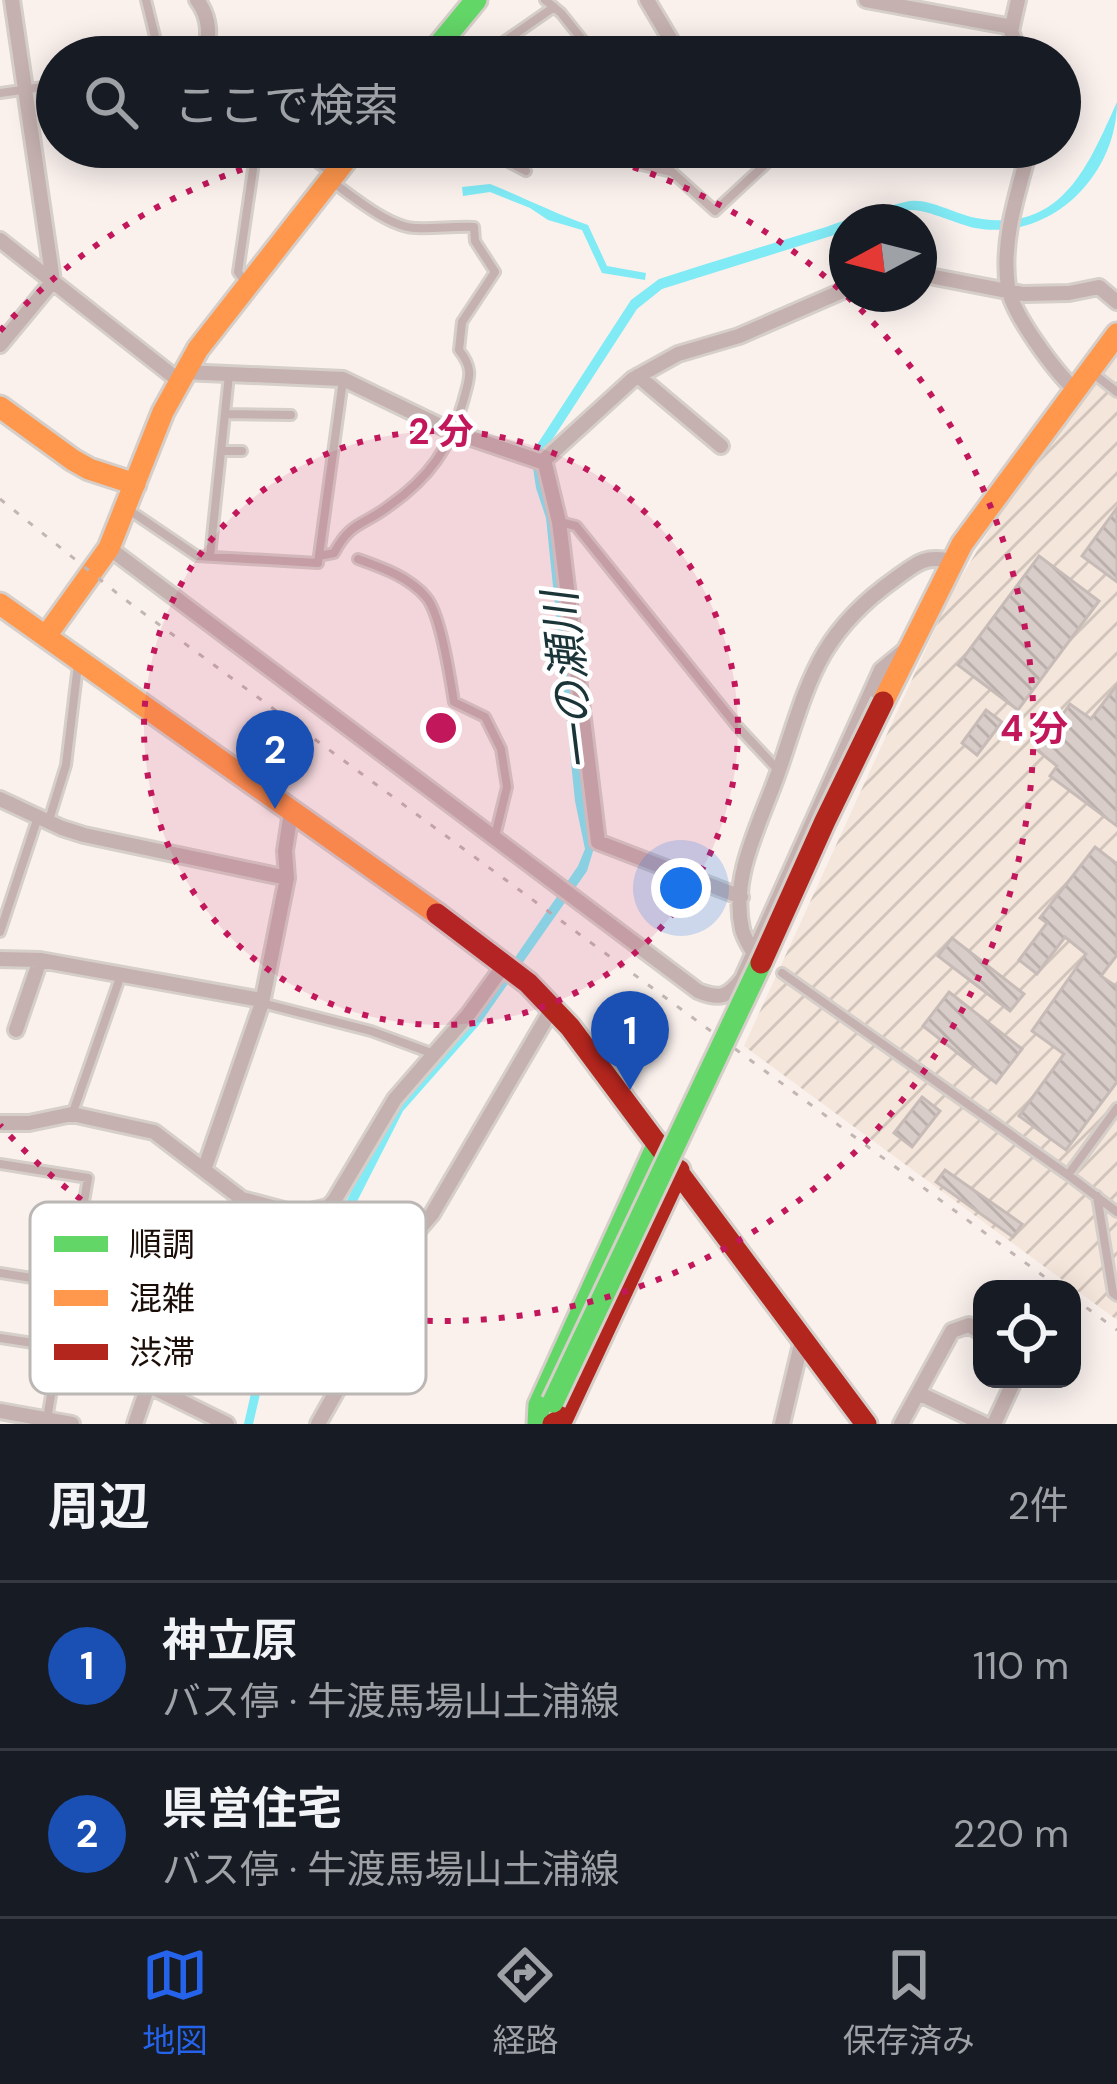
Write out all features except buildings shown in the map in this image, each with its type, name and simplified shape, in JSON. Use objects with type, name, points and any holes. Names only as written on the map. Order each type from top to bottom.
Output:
[{"type":"main road","points":[[446,36],[476,0]]},
{"type":"main road","points":[[46,636],[110,548],[181,376],[217,321],[339,168]]},
{"type":"main road","points":[[540,1424],[553,1413],[952,561],[1114,344]]},
{"type":"main road","points":[[0,406],[73,460],[135,484]]},
{"type":"main road","points":[[0,604],[505,964],[553,1006],[866,1424]]},
{"type":"main road","points":[[540,1424],[538,1405],[658,1143]]},
{"type":"main road","points":[[553,1413],[563,1418],[679,1170]]},
{"type":"street","points":[[12,0],[36,164]]},
{"type":"street","points":[[197,0],[208,25],[206,36]]},
{"type":"street","points":[[646,0],[668,36]]},
{"type":"street","points":[[866,0],[1012,27]]},
{"type":"street","points":[[1012,36],[1018,0]]},
{"type":"street","points":[[0,345],[53,281],[37,168]]},
{"type":"street","points":[[324,168],[333,176]]},
{"type":"street","points":[[1025,168],[1010,224],[1008,290],[1057,372],[1076,390]]},
{"type":"street","points":[[0,240],[181,376],[343,379],[454,432],[542,462],[638,376],[678,354],[739,336],[829,297]]},
{"type":"street","points":[[937,277],[1023,293],[1069,293],[1100,286],[1117,302]]},
{"type":"street","points":[[638,376],[721,446]]},
{"type":"street","points":[[544,460],[559,522],[598,842],[741,897]]},
{"type":"street","points":[[110,548],[698,991],[716,998],[730,994],[742,980],[881,670],[910,646]]},
{"type":"street","points":[[754,954],[742,931],[748,851],[801,700],[830,639],[869,597],[918,562],[932,557],[952,561]]},
{"type":"street","points":[[0,799],[84,835],[287,878]]},
{"type":"street","points":[[204,1170],[262,1003],[287,878],[285,851],[291,812]]},
{"type":"street","points":[[0,959],[40,960],[256,998],[262,1003]]},
{"type":"street","points":[[16,1030],[40,960]]},
{"type":"street","points":[[333,1202],[395,1099],[468,1016],[505,964]]},
{"type":"street","points":[[426,1221],[553,1006]]},
{"type":"street","points":[[0,1124],[72,1114],[154,1132],[250,1202]]},
{"type":"street","points":[[901,1424],[952,1331],[973,1327]]},
{"type":"street","points":[[782,1424],[803,1336]]},
{"type":"street","points":[[994,1424],[1012,1388]]},
{"type":"street","points":[[918,1393],[984,1424]]},
{"type":"street","points":[[135,1424],[145,1394]]},
{"type":"street","points":[[166,1394],[226,1424]]},
{"type":"street","points":[[318,1424],[335,1394]]},
{"type":"street","points":[[0,1411],[29,1420],[72,1424]]},
{"type":"lane","points":[[146,0],[155,36]]},
{"type":"lane","points":[[545,0],[578,36]]},
{"type":"lane","points":[[512,36],[554,7]]},
{"type":"lane","points":[[0,93],[36,87]]},
{"type":"lane","points":[[247,284],[238,272],[253,168]]},
{"type":"lane","points":[[520,168],[526,171]]},
{"type":"lane","points":[[654,168],[672,172],[715,211],[761,168]]},
{"type":"lane","points":[[319,556],[334,553],[345,532],[389,506],[438,460],[454,432],[470,377],[469,363],[459,350],[462,322],[495,272],[475,242],[474,227],[400,226],[333,176]]},
{"type":"lane","points":[[1090,371],[1117,392]]},
{"type":"lane","points":[[210,556],[229,375]]},
{"type":"lane","points":[[125,508],[197,556],[318,563],[343,379]]},
{"type":"lane","points":[[225,414],[292,415]]},
{"type":"lane","points":[[221,451],[242,451]]},
{"type":"lane","points":[[559,522],[576,526],[737,726],[779,771]]},
{"type":"lane","points":[[358,559],[394,572],[429,600],[449,665],[454,701],[484,716],[501,749],[507,787],[494,837]]},
{"type":"lane","points":[[0,932],[66,765],[79,660]]},
{"type":"lane","points":[[782,973],[1117,1212]]},
{"type":"lane","points":[[72,1114],[121,975]]},
{"type":"lane","points":[[262,1003],[370,1031],[435,1054]]},
{"type":"lane","points":[[1067,1175],[1117,1108]]},
{"type":"lane","points":[[0,1164],[88,1178],[84,1202]]},
{"type":"lane","points":[[1096,1196],[1112,1293],[1117,1296]]},
{"type":"lane","points":[[0,1273],[30,1278]]},
{"type":"lane","points":[[0,1338],[30,1343]]},
{"type":"lane","points":[[46,1420],[51,1394]]},
{"type":"shaded area","points":[[1117,355],[1117,1320],[1081,1294],[1081,1280],[1063,1280],[744,1046],[952,592],[994,523]]},
{"type":"water","points":[[1117,102],[1106,154],[1092,178],[1053,214],[1003,230],[975,228],[937,216],[937,205],[976,218],[1030,216],[1051,205],[1082,171]]},
{"type":"water","points":[[490,184],[588,225],[607,266],[646,273],[645,280],[602,273],[582,230],[548,220],[490,192],[463,196],[462,187]]},
{"type":"water","name":"一の瀬川","points":[[826,227],[829,237],[662,289],[637,309],[541,457],[555,515],[584,800],[594,848],[587,871],[479,1025],[403,1111],[357,1202],[346,1202],[394,1105],[503,975],[585,849],[575,801],[546,518],[531,454],[631,300],[659,279]]},
{"type":"water","points":[[251,1394],[260,1394],[253,1424],[244,1424]]},
{"type":"railway","points":[[0,499],[123,598],[1049,1280]]},
{"type":"railway","points":[[1081,1304],[1117,1330]]},
{"type":"traffic: fast","points":[[446,36],[476,0]]},
{"type":"traffic: fast","points":[[553,1402],[761,963]]},
{"type":"traffic: fast","points":[[538,1424],[539,1405],[658,1143]]},
{"type":"traffic: slow","points":[[46,636],[109,548],[163,412],[198,349],[340,168]]},
{"type":"traffic: slow","points":[[883,702],[962,544],[1117,334]]},
{"type":"traffic: slow","points":[[0,407],[73,460],[135,484]]},
{"type":"traffic: slow","points":[[0,604],[437,914]]},
{"type":"traffic: jam","points":[[761,963],[883,702]]},
{"type":"traffic: jam","points":[[437,914],[528,983],[570,1027],[866,1424]]},
{"type":"traffic: jam","points":[[553,1424],[563,1418],[679,1170]]},
{"type":"place","name":"県営住宅","points":[[275,809]]},
{"type":"place","name":"神立原","points":[[630,1090]]}]
